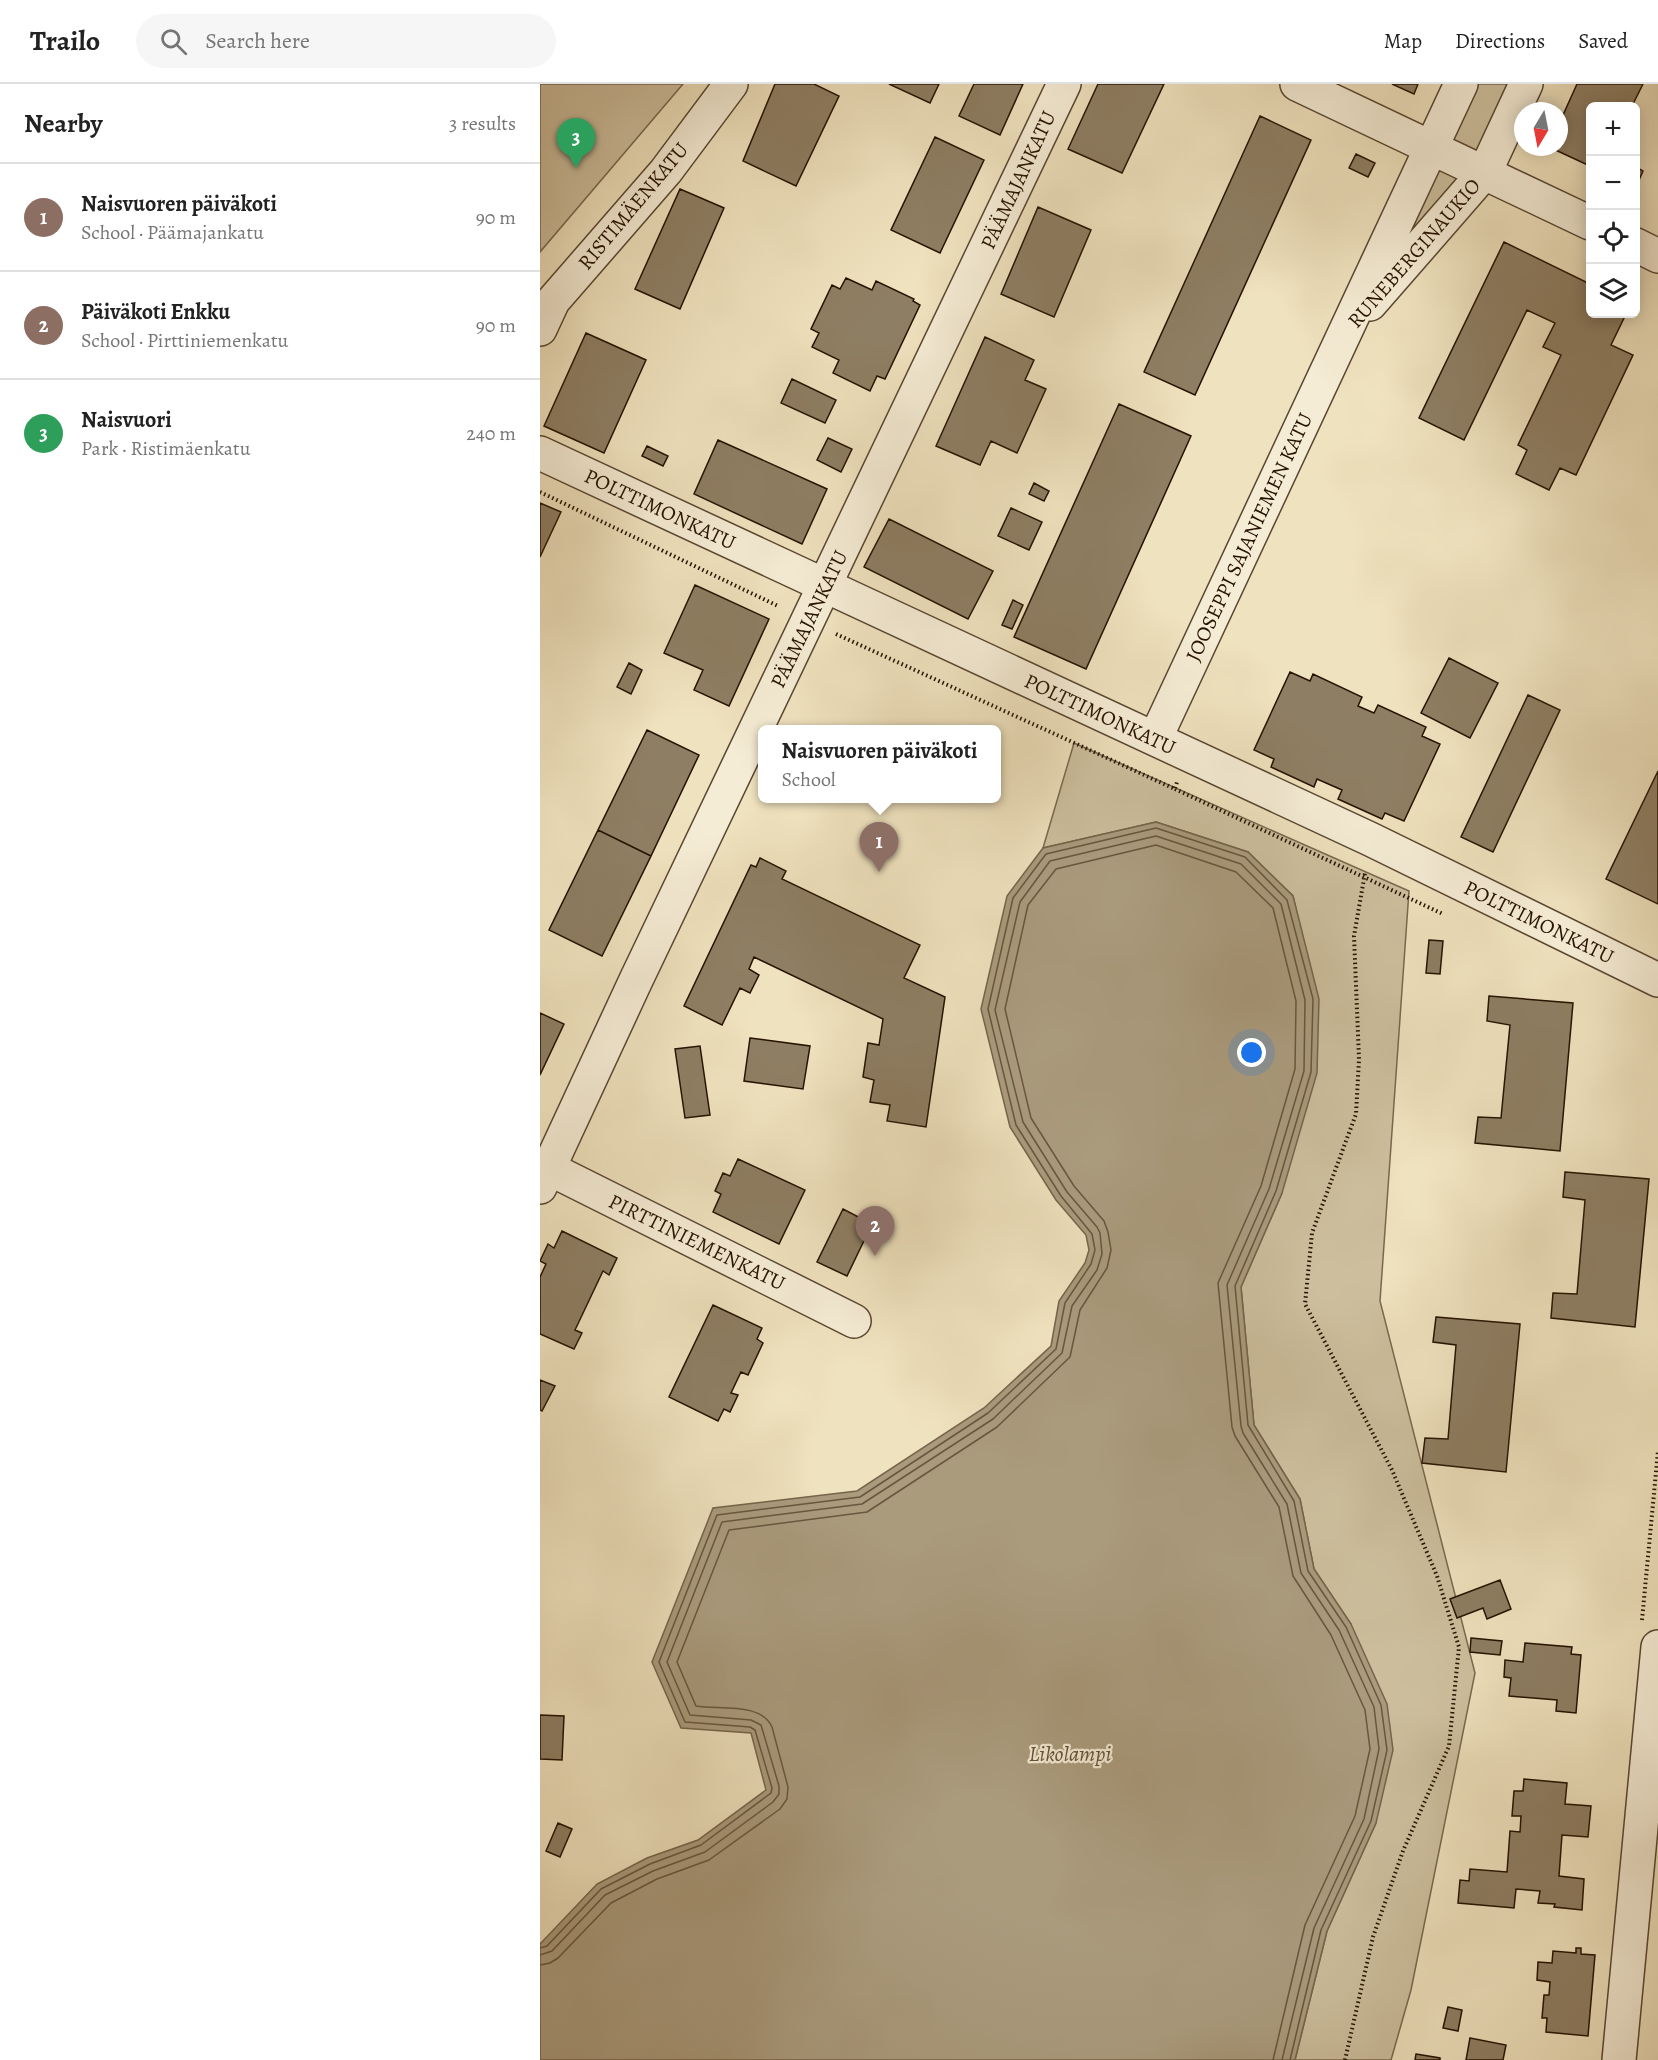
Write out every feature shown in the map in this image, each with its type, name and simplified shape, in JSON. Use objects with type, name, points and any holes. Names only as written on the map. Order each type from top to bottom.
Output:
[{"type":"street","name":"RISTIMÄENKATU","points":[[540,329],[553,301],[666,171],[731,84]]},
{"type":"street","name":"PÄÄMAJANKATU","points":[[758,725],[1064,84]]},
{"type":"street","points":[[1297,84],[1586,221]]},
{"type":"street","name":"RUNEBERGINAUKIO","points":[[1344,334],[1461,84]]},
{"type":"street","name":"RUNEBERGINAUKIO","points":[[1344,334],[1485,172],[1526,84]]},
{"type":"street","points":[[1640,247],[1658,256]]},
{"type":"street","name":"JOOSEPPI SAJANIEMEN KATU","points":[[1155,738],[1344,334]]},
{"type":"street","name":"POLTTIMONKATU","points":[[540,453],[1370,839],[1658,980]]},
{"type":"street","name":"PÄÄMAJANKATU","points":[[543,1173],[758,725]]},
{"type":"street","name":"PIRTTINIEMENKATU","points":[[543,1173],[854,1320]]},
{"type":"street","points":[[1619,2060],[1658,1647]]},
{"type":"path","points":[[540,492],[779,607]]},
{"type":"path","points":[[829,631],[1103,756]]},
{"type":"path","points":[[1175,789],[1448,916]]},
{"type":"path","points":[[1346,2060],[1373,1937],[1403,1851],[1449,1746],[1459,1647],[1437,1576],[1392,1470],[1305,1304],[1312,1233],[1356,1114],[1359,1059],[1354,936],[1370,839]]},
{"type":"shaded area","points":[[540,84],[683,84],[540,252]]},
{"type":"shaded area","points":[[1469,84],[1518,84],[1480,165],[1440,146]]},
{"type":"shaded area","points":[[1434,161],[1470,178],[1373,288]]},
{"type":"shaded area","points":[[1074,743],[1409,891],[1380,1301],[1475,1673],[1411,1990],[1391,2060],[1295,2060],[1327,1931],[1376,1823],[1351,1624],[1314,1569],[1300,1499],[1254,1425],[1241,1287],[1282,1193],[1304,943],[1293,896],[1248,852],[1156,822],[1043,848]]},
{"type":"water","name":"Likolampi","points":[[1156,822],[1248,852],[1293,896],[1319,999],[1317,1073],[1282,1193],[1241,1287],[1254,1425],[1300,1499],[1314,1569],[1351,1624],[1387,1704],[1393,1750],[1376,1823],[1327,1931],[1295,2060],[540,2060],[540,1944],[597,1884],[647,1858],[698,1840],[766,1790],[751,1733],[681,1728],[652,1662],[713,1508],[857,1491],[984,1408],[1051,1346],[1059,1301],[1085,1263],[1089,1250],[1086,1235],[1056,1200],[1010,1127],[981,1009],[1007,896],[1043,848]]},
{"type":"building","points":[[775,84],[814,84],[839,96],[796,186],[743,161]]},
{"type":"building","points":[[889,84],[939,84],[930,103]]},
{"type":"building","points":[[974,84],[1023,84],[1000,135],[959,116]]},
{"type":"building","points":[[1098,84],[1164,84],[1122,173],[1068,149]]},
{"type":"building","points":[[1392,84],[1418,84],[1414,94]]},
{"type":"building","points":[[1577,84],[1643,84],[1634,102],[1586,102],[1586,164],[1568,156],[1568,104]]},
{"type":"building","points":[[1260,116],[1311,140],[1195,395],[1144,372]]},
{"type":"building","points":[[935,137],[984,160],[940,253],[891,230]]},
{"type":"building","points":[[1356,154],[1375,163],[1368,177],[1349,168]]},
{"type":"building","points":[[680,189],[724,208],[680,309],[635,289]]},
{"type":"building","points":[[1038,207],[1091,230],[1054,317],[1001,294]]},
{"type":"building","points":[[1504,242],[1586,282],[1586,318],[1624,318],[1611,345],[1633,355],[1576,475],[1560,468],[1549,490],[1516,474],[1527,450],[1518,445],[1561,355],[1543,347],[1555,323],[1527,310],[1464,440],[1419,418]]},
{"type":"building","points":[[846,278],[872,290],[876,281],[914,299],[913,301],[920,305],[885,379],[877,376],[870,391],[833,373],[839,360],[812,347],[819,333],[811,329],[832,285],[840,289]]},
{"type":"building","points":[[586,333],[646,360],[604,453],[544,426]]},
{"type":"building","points":[[985,337],[1034,360],[1025,380],[1046,389],[1017,453],[991,441],[980,465],[936,446]]},
{"type":"building","points":[[792,379],[836,400],[825,423],[781,403]]},
{"type":"building","points":[[1119,404],[1191,436],[1086,669],[1014,637]]},
{"type":"building","points":[[828,438],[852,449],[841,472],[817,460]]},
{"type":"building","points":[[718,440],[827,489],[802,544],[694,494]]},
{"type":"building","points":[[647,446],[668,456],[663,466],[642,456]]},
{"type":"building","points":[[1034,483],[1049,491],[1044,501],[1029,494]]},
{"type":"building","points":[[540,503],[561,512],[540,557]]},
{"type":"building","points":[[1011,508],[1042,522],[1029,550],[998,536]]},
{"type":"building","points":[[889,519],[993,571],[968,619],[864,567]]},
{"type":"building","points":[[695,585],[769,619],[729,706],[694,690],[703,670],[664,653]]},
{"type":"building","points":[[1013,600],[1023,605],[1012,629],[1002,625]]},
{"type":"building","points":[[1449,658],[1498,683],[1470,738],[1421,713]]},
{"type":"building","points":[[629,663],[642,670],[631,694],[617,687]]},
{"type":"building","points":[[1290,672],[1310,681],[1313,674],[1362,697],[1358,706],[1374,713],[1378,705],[1426,727],[1422,736],[1440,744],[1404,821],[1385,813],[1382,819],[1338,799],[1342,790],[1317,779],[1314,787],[1271,767],[1274,759],[1254,750]]},
{"type":"building","points":[[1528,695],[1560,710],[1493,852],[1461,837]]},
{"type":"building","points":[[647,730],[699,755],[651,856],[598,830]]},
{"type":"building","points":[[1658,771],[1658,904],[1606,879]]},
{"type":"building","points":[[598,830],[651,856],[602,956],[549,930]]},
{"type":"building","points":[[760,858],[786,871],[782,879],[920,945],[904,978],[945,997],[926,1127],[887,1121],[890,1105],[870,1102],[874,1080],[863,1077],[868,1043],[879,1045],[883,1019],[754,957],[749,969],[759,975],[750,993],[740,988],[722,1025],[684,1006],[751,865],[756,867]]},
{"type":"building","points":[[1429,940],[1443,941],[1440,974],[1426,973]]},
{"type":"building","points":[[1489,996],[1573,1003],[1560,1151],[1475,1143],[1478,1117],[1501,1118],[1510,1025],[1487,1021]]},
{"type":"building","points":[[540,1013],[564,1024],[540,1075]]},
{"type":"building","points":[[750,1038],[810,1046],[803,1089],[744,1081]]},
{"type":"building","points":[[700,1046],[710,1115],[685,1118],[675,1049]]},
{"type":"building","points":[[738,1159],[805,1190],[779,1244],[713,1212],[721,1194],[715,1191],[723,1173],[730,1176]]},
{"type":"building","points":[[1565,1172],[1649,1179],[1635,1327],[1551,1318],[1553,1293],[1577,1294],[1585,1200],[1563,1197]]},
{"type":"building","points":[[843,1209],[872,1224],[847,1276],[817,1262]]},
{"type":"building","points":[[562,1231],[617,1258],[609,1275],[603,1271],[575,1330],[582,1333],[574,1349],[540,1334],[540,1277],[546,1264],[540,1261],[548,1244],[554,1248]]},
{"type":"building","points":[[713,1305],[762,1328],[757,1339],[763,1343],[748,1375],[741,1372],[731,1393],[738,1395],[730,1412],[724,1409],[718,1421],[669,1397]]},
{"type":"building","points":[[1436,1317],[1520,1324],[1506,1472],[1422,1463],[1425,1438],[1448,1439],[1456,1345],[1433,1342]]},
{"type":"building","points":[[540,1380],[555,1386],[542,1411],[540,1410]]},
{"type":"building","points":[[1500,1580],[1511,1609],[1487,1619],[1483,1608],[1457,1618],[1450,1599]]},
{"type":"building","points":[[1471,1638],[1502,1641],[1500,1655],[1470,1652]]},
{"type":"building","points":[[1525,1643],[1572,1647],[1571,1654],[1581,1655],[1576,1713],[1556,1711],[1557,1700],[1509,1696],[1511,1678],[1504,1677],[1505,1660],[1523,1662]]},
{"type":"building","points":[[540,1715],[564,1716],[562,1760],[540,1759]]},
{"type":"building","points":[[1524,1779],[1567,1783],[1565,1804],[1591,1806],[1588,1837],[1562,1835],[1559,1876],[1584,1879],[1582,1910],[1538,1903],[1540,1891],[1516,1889],[1514,1908],[1458,1903],[1460,1880],[1469,1881],[1470,1869],[1507,1872],[1510,1831],[1520,1832],[1521,1816],[1512,1816],[1514,1791],[1523,1791]]},
{"type":"building","points":[[558,1823],[572,1829],[560,1857],[546,1851]]},
{"type":"building","points":[[1576,1948],[1581,1948],[1581,1954],[1595,1955],[1588,2036],[1546,2032],[1547,2018],[1542,2018],[1544,1995],[1549,1995],[1550,1982],[1537,1980],[1538,1962],[1552,1963],[1553,1951],[1576,1953]]},
{"type":"building","points":[[1448,2007],[1462,2010],[1458,2031],[1443,2028]]},
{"type":"building","points":[[1470,2038],[1506,2045],[1503,2060],[1466,2060]]},
{"type":"building","points":[[1416,2054],[1440,2058],[1440,2060],[1415,2060]]},
{"type":"place","name":"Naisvuori","points":[[576,168]]},
{"type":"place","name":"Naisvuoren päiväkoti","points":[[879,872]]},
{"type":"place","name":"Päiväkoti Enkku","points":[[875,1256]]}]
